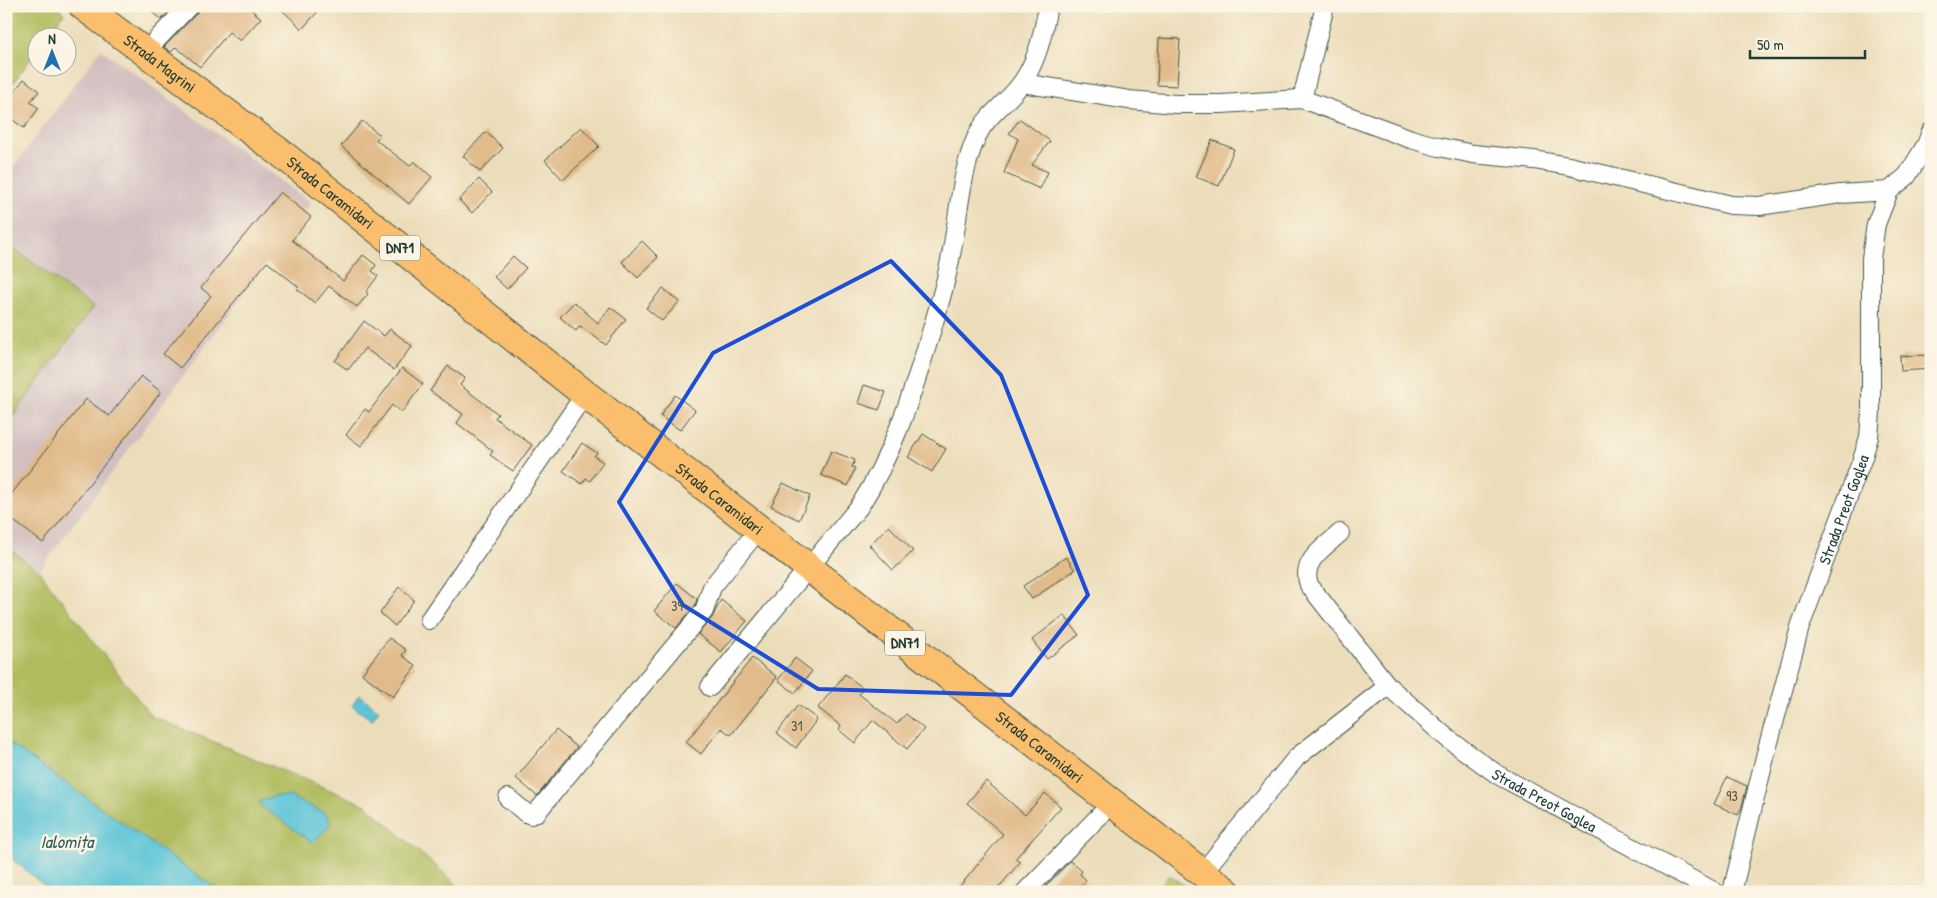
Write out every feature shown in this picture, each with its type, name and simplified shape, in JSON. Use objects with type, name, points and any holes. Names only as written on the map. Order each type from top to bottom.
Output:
[{"type":"main road","name":"Strada Magrini","points":[[83,6],[214,103]]},
{"type":"main road","name":"Strada Caramidari","points":[[214,103],[282,154],[585,394],[1227,892]]},
{"type":"street","points":[[146,51],[189,6]]},
{"type":"street","points":[[710,687],[859,507],[874,484],[902,422],[939,304],[951,256],[968,162],[977,135],[995,110],[1022,82],[1036,58],[1044,31],[1048,6]]},
{"type":"street","points":[[1302,99],[1325,6]]},
{"type":"street","points":[[1022,82],[1129,100],[1176,104],[1221,104],[1302,99],[1411,139],[1439,147],[1473,154],[1534,160],[1569,166],[1731,205],[1759,206],[1840,194],[1889,191]]},
{"type":"street","name":"Strada Preot Goglea","points":[[1732,892],[1766,753],[1800,627],[1863,457],[1868,437],[1871,412],[1870,258],[1876,224],[1889,191],[1907,176],[1926,145],[1931,132]]},
{"type":"street","points":[[429,620],[585,394]]},
{"type":"street","points":[[508,798],[531,815],[543,805],[704,611],[712,587],[759,529]]},
{"type":"street","name":"Strada Preot Goglea","points":[[1340,533],[1313,558],[1308,565],[1307,578],[1310,585],[1388,686],[1447,738],[1498,775],[1715,892]]},
{"type":"street","points":[[1202,873],[1297,757],[1388,686]]},
{"type":"street","points":[[1025,892],[1112,803]]},
{"type":"highlighted area","points":[[891,261],[1001,375],[1088,595],[1011,695],[818,689],[683,605],[619,502],[713,353]]},
{"type":"shaded area","points":[[101,49],[311,203],[39,571],[6,547],[6,426],[93,307],[6,243],[6,177]]},
{"type":"green space","points":[[6,6],[56,6],[64,13],[53,28],[28,28],[28,62],[6,93]]},
{"type":"green space","points":[[6,243],[93,307],[6,426]]},
{"type":"green space","points":[[6,547],[39,571],[151,716],[366,805],[465,892],[221,892],[6,741]]},
{"type":"green space","points":[[1169,875],[1194,892],[1155,892]]},
{"type":"water","points":[[359,695],[379,710],[372,720],[352,706]]},
{"type":"water","name":"Ialomița","points":[[6,741],[221,892],[52,892],[6,854]]},
{"type":"water","points":[[274,796],[289,796],[325,813],[330,825],[313,843],[260,805],[260,801]]},
{"type":"building","points":[[145,6],[174,6],[161,20]]},
{"type":"building","points":[[199,6],[247,6],[261,18],[240,41],[229,32],[200,67],[176,47],[171,52],[164,47],[197,13]]},
{"type":"building","points":[[278,6],[323,6],[302,29]]},
{"type":"building","points":[[1159,38],[1180,39],[1177,86],[1157,85]]},
{"type":"building","points":[[24,79],[39,91],[30,102],[39,108],[24,128],[6,115],[6,102]]},
{"type":"building","points":[[1020,119],[1050,141],[1032,165],[1048,172],[1040,189],[1004,173],[1018,139],[1009,133]]},
{"type":"building","points":[[362,121],[380,135],[376,140],[410,166],[414,161],[432,177],[409,204],[341,146]]},
{"type":"building","points":[[581,127],[599,146],[563,180],[545,160]]},
{"type":"building","points":[[486,132],[503,148],[480,172],[463,156]]},
{"type":"building","points":[[1212,140],[1234,149],[1219,186],[1196,177]]},
{"type":"building","points":[[479,179],[492,192],[472,213],[459,200]]},
{"type":"building","points":[[280,192],[311,217],[292,240],[343,281],[363,255],[376,265],[372,271],[378,276],[366,292],[368,294],[357,307],[329,286],[315,303],[297,289],[299,287],[267,262],[180,368],[163,354],[211,296],[201,288]]},
{"type":"building","points":[[642,241],[658,257],[638,278],[622,262]]},
{"type":"building","points":[[513,256],[526,268],[507,289],[494,277]]},
{"type":"building","points":[[663,288],[679,302],[662,321],[646,308]]},
{"type":"building","points":[[574,302],[598,323],[610,307],[626,319],[606,345],[580,326],[576,331],[560,317]]},
{"type":"building","points":[[364,321],[384,336],[390,329],[412,346],[394,370],[365,348],[348,370],[335,361]]},
{"type":"building","points":[[1931,355],[1931,369],[1901,371],[1900,356]]},
{"type":"building","points":[[448,366],[465,378],[460,385],[498,414],[495,418],[532,445],[513,471],[490,455],[493,451],[457,423],[463,414],[430,391]]},
{"type":"building","points":[[402,368],[423,384],[402,412],[392,405],[361,446],[346,435],[365,409],[369,412]]},
{"type":"building","points":[[141,376],[161,392],[43,543],[6,515],[6,501],[86,399],[109,416]]},
{"type":"building","points":[[864,385],[886,392],[879,410],[858,403]]},
{"type":"building","points":[[675,395],[695,410],[680,430],[660,416]]},
{"type":"building","points":[[923,434],[946,449],[932,472],[908,457]]},
{"type":"building","points":[[582,443],[597,453],[594,456],[603,462],[590,481],[586,478],[582,484],[563,471]]},
{"type":"building","points":[[831,451],[855,460],[852,467],[855,468],[848,486],[821,475]]},
{"type":"building","points":[[783,483],[810,496],[799,520],[771,506]]},
{"type":"building","points":[[889,526],[913,551],[893,570],[869,545]]},
{"type":"building","points":[[1066,557],[1075,570],[1032,599],[1023,586]]},
{"type":"building","points":[[677,583],[697,599],[695,606],[676,628],[654,611]]},
{"type":"building","points":[[399,587],[414,600],[395,626],[380,613]]},
{"type":"building","points":[[721,600],[747,621],[721,652],[698,634],[712,618]]},
{"type":"building","points":[[1064,615],[1079,635],[1047,659],[1032,640]]},
{"type":"building","points":[[389,638],[406,650],[402,655],[416,666],[393,697],[362,674]]},
{"type":"building","points":[[752,658],[777,677],[731,735],[721,728],[701,754],[686,742]]},
{"type":"building","points":[[795,658],[812,671],[795,693],[778,680]]},
{"type":"building","points":[[845,674],[863,688],[859,694],[897,724],[906,714],[924,729],[907,749],[873,720],[855,743],[839,730],[841,726],[818,708]]},
{"type":"building","points":[[798,705],[817,719],[796,748],[777,733]]},
{"type":"building","points":[[556,730],[577,747],[537,796],[516,778]]},
{"type":"building","points":[[1727,777],[1747,786],[1738,815],[1714,804]]},
{"type":"building","points":[[986,781],[1025,815],[1045,793],[1061,807],[1015,859],[1020,862],[995,892],[955,892],[1003,834],[967,803]]},
{"type":"building","points":[[1070,861],[1082,871],[1080,874],[1086,880],[1076,892],[1053,892],[1046,886]]}]
